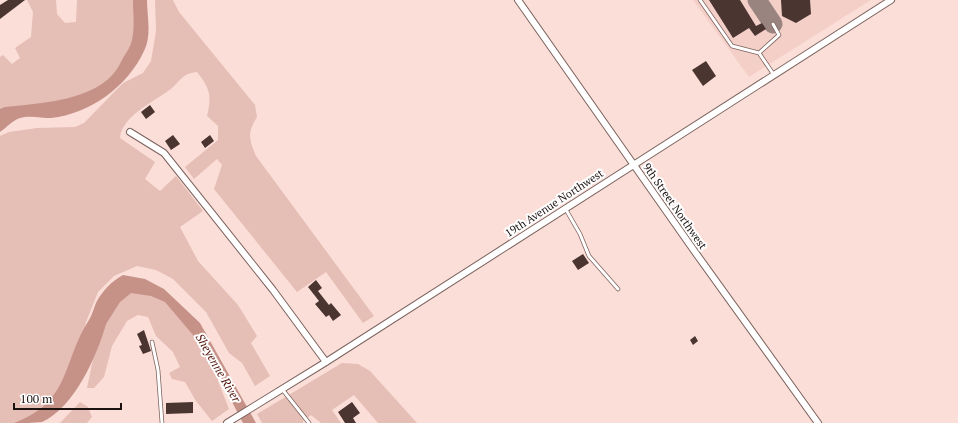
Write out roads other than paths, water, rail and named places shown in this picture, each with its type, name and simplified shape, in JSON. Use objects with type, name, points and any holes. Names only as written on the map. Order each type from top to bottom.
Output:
[{"type":"street","name":"9th Street Northwest","points":[[518,0],[818,423]]},
{"type":"street","name":"19th Avenue Northwest","points":[[227,423],[326,362],[564,208],[891,0]]},
{"type":"street","points":[[130,132],[164,154],[273,290],[326,362]]},
{"type":"lane","points":[[700,0],[732,46],[759,53],[774,75]]},
{"type":"lane","points":[[759,53],[779,35],[773,24]]},
{"type":"lane","points":[[564,208],[580,234],[589,256],[618,289]]},
{"type":"lane","points":[[152,342],[158,370],[162,423]]},
{"type":"lane","points":[[282,389],[308,423]]},
{"type":"water","points":[[133,0],[147,0],[148,39],[137,64],[118,87],[106,96],[80,111],[51,118],[20,118],[12,122],[0,132],[0,109],[69,98],[85,93],[99,86],[111,76],[120,64],[131,43],[134,20]]},
{"type":"water","name":"Sheyenne River","points":[[123,275],[145,279],[164,289],[200,323],[256,423],[243,423],[204,348],[165,302],[151,296],[131,293],[120,302],[106,324],[97,351],[83,380],[64,405],[54,415],[42,422],[14,423],[32,414],[46,404],[56,392],[98,299],[115,280]]}]
